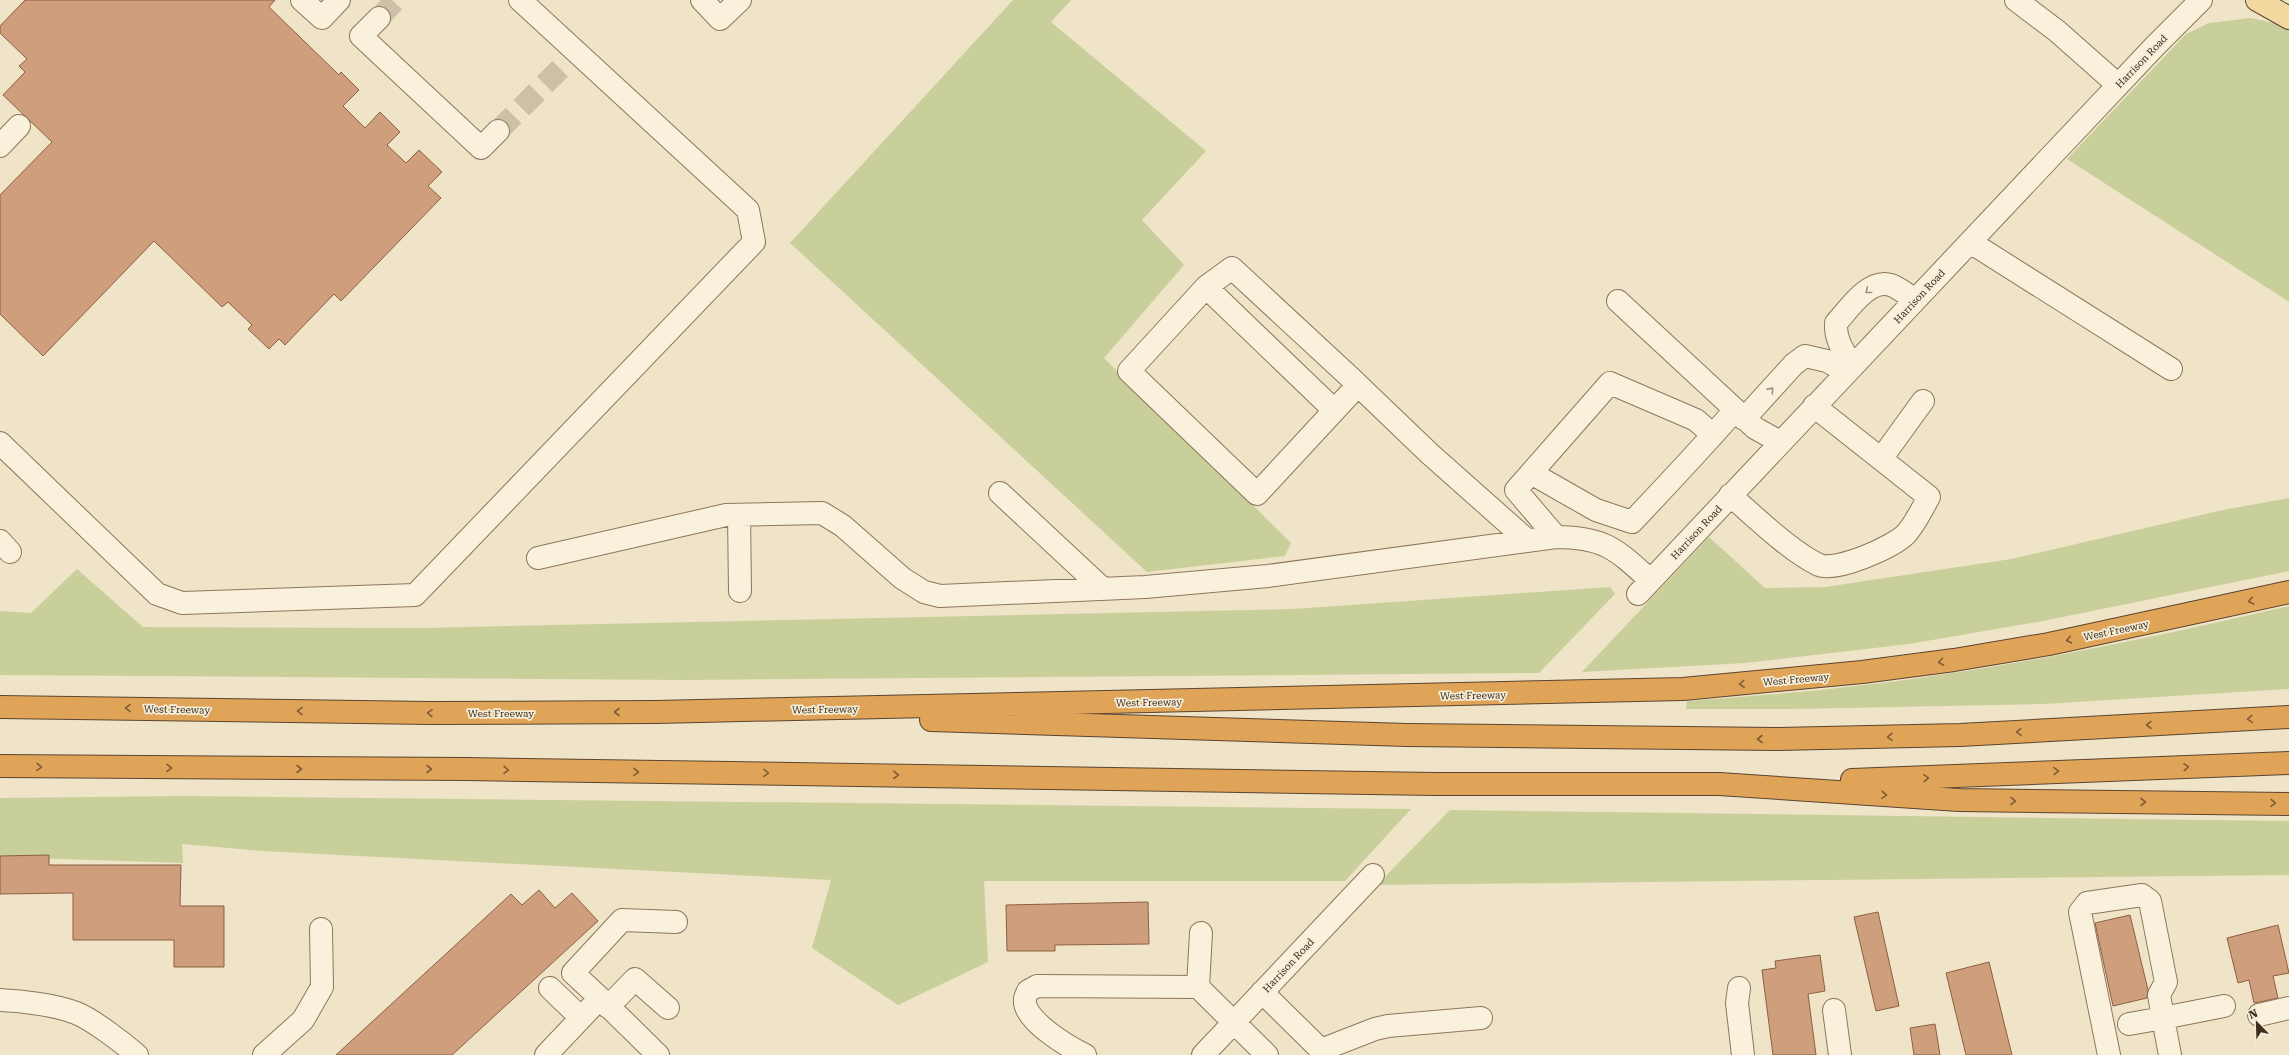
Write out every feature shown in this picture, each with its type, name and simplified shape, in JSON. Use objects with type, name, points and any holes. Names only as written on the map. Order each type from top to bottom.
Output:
[{"type":"highway","name":"West Freeway","points":[[0,707],[438,713],[656,712],[1682,689],[1862,672],[1954,660],[2049,644],[2289,592]]},
{"type":"highway","points":[[656,712],[1415,735],[1768,739],[1960,735],[2289,717]]},
{"type":"highway","points":[[0,766],[467,769],[1443,784],[1719,784],[2289,763]]},
{"type":"highway","points":[[1719,784],[1959,800],[2289,804]]},
{"type":"main road","points":[[2257,0],[2289,18]]},
{"type":"street","points":[[302,0],[322,18],[339,0]]},
{"type":"street","points":[[0,443],[157,594],[182,603],[414,595],[754,242],[748,210],[571,58],[520,0]]},
{"type":"street","points":[[702,0],[720,19],[740,0]]},
{"type":"street","points":[[2016,0],[2057,31],[2118,84]]},
{"type":"street","name":"Harrison Road","points":[[1556,537],[1582,537],[1603,543],[1621,554],[1644,587],[2118,84],[2201,0]]},
{"type":"street","points":[[379,18],[361,36],[481,148],[498,131]]},
{"type":"street","points":[[0,146],[19,126]]},
{"type":"street","points":[[1970,242],[2171,369]]},
{"type":"street","points":[[1358,384],[1257,494],[1129,371],[1206,287],[1232,268],[1358,384],[1430,454],[1528,541]]},
{"type":"street","points":[[1849,369],[1836,333],[1836,323],[1868,290],[1878,284],[1891,286],[1915,300]]},
{"type":"street","points":[[1206,287],[1334,410]]},
{"type":"street","points":[[1618,301],[1754,428],[1780,442]]},
{"type":"street","points":[[1532,473],[1596,510],[1632,522],[1713,435],[1740,414],[1794,364],[1805,356],[1827,361],[1849,369]]},
{"type":"street","points":[[1556,537],[1516,490],[1610,383],[1696,420],[1713,435]]},
{"type":"street","points":[[1881,459],[1923,401]]},
{"type":"street","points":[[1730,495],[1786,542],[1820,565],[1829,567],[1844,564],[1876,552],[1906,534],[1929,497],[1814,406]]},
{"type":"street","points":[[1000,493],[1103,589]]},
{"type":"street","points":[[538,558],[726,515],[822,513],[843,526],[902,578],[924,592],[940,596],[1145,587],[1268,576],[1556,537]]},
{"type":"street","points":[[739,515],[740,591]]},
{"type":"street","name":"Harrison Road","points":[[1203,1055],[1373,875]]},
{"type":"street","points":[[2109,1055],[2080,912],[2087,903],[2142,895],[2150,901],[2166,982],[2159,995],[2170,1055]]},
{"type":"street","points":[[658,1055],[573,973],[622,920],[676,922]]},
{"type":"street","points":[[264,1055],[303,1020],[322,987],[321,929]]},
{"type":"street","points":[[1198,987],[1201,933]]},
{"type":"street","points":[[546,1055],[581,1018],[604,1003],[635,979],[668,1008]]},
{"type":"street","points":[[1085,1055],[1066,1045],[1045,1029],[1028,1013],[1024,1000],[1028,990],[1037,986],[1198,987],[1268,1055]]},
{"type":"street","points":[[550,988],[581,1018]]},
{"type":"street","points":[[1739,988],[1737,1004],[1743,1055]]},
{"type":"street","points":[[1262,992],[1323,1053],[1374,1029],[1388,1026],[1481,1018]]},
{"type":"street","points":[[0,1000],[22,1001],[76,1013],[122,1043],[137,1055]]},
{"type":"street","points":[[2129,1024],[2224,1006]]},
{"type":"street","points":[[2259,1015],[2289,1008]]},
{"type":"street","points":[[1834,1010],[1840,1055]]},
{"type":"green space","points":[[1013,0],[1071,0],[1051,22],[1206,151],[1142,220],[1184,265],[1104,358],[1291,543],[1285,556],[1147,572],[790,243]]},
{"type":"green space","points":[[2251,18],[2283,25],[2289,29],[2289,302],[2067,159],[2186,34],[2209,23]]},
{"type":"green space","points":[[2289,498],[2289,571],[2043,621],[1909,644],[1746,663],[1582,672],[1709,537],[1765,588],[1825,587],[2011,559],[2223,510]]},
{"type":"green space","points":[[77,569],[143,627],[422,628],[1293,609],[1610,587],[1615,594],[1539,673],[684,680],[0,675],[0,611],[31,613]]},
{"type":"green space","points":[[2289,606],[2289,689],[2044,704],[1795,709],[1686,709],[1687,701],[1830,689],[2004,665],[2061,655]]},
{"type":"green space","points":[[184,796],[1411,809],[1345,881],[984,881],[988,962],[898,1005],[812,948],[831,880],[262,851],[182,844],[183,863],[0,857],[0,798]]},
{"type":"green space","points":[[1450,810],[2289,821],[2289,875],[1377,885]]},
{"type":"building","points":[[25,0],[275,0],[269,7],[339,75],[341,72],[359,90],[343,106],[365,128],[380,112],[400,132],[387,145],[406,163],[419,150],[442,172],[428,186],[441,198],[341,301],[334,294],[285,345],[279,339],[269,349],[248,329],[252,325],[228,302],[222,307],[154,241],[43,356],[0,314],[0,195],[52,142],[3,95],[25,72],[19,66],[27,59],[0,33],[0,26]]},
{"type":"building","points":[[49,855],[49,865],[181,865],[180,906],[224,906],[224,967],[174,967],[174,940],[73,940],[73,893],[0,894],[0,856]]},
{"type":"building","points":[[539,890],[555,908],[572,893],[598,921],[452,1055],[336,1055],[511,894],[522,905]]},
{"type":"building","points":[[1148,902],[1149,944],[1055,945],[1055,951],[1007,951],[1006,905]]},
{"type":"building","points":[[1878,912],[1899,1006],[1876,1011],[1854,917]]},
{"type":"building","points":[[2130,915],[2148,990],[2147,998],[2113,1006],[2095,923]]},
{"type":"building","points":[[2278,925],[2289,973],[2273,976],[2278,998],[2254,1003],[2249,980],[2238,983],[2227,938]]},
{"type":"building","points":[[1820,955],[1825,991],[1808,994],[1816,1055],[1773,1055],[1762,970],[1776,968],[1775,961]]},
{"type":"building","points":[[1989,962],[2012,1055],[1966,1055],[1946,973]]},
{"type":"building","points":[[1935,1024],[1940,1055],[1914,1055],[1910,1028]]},
{"type":"tunnel","points":[[379,18],[396,0]]},
{"type":"tunnel","points":[[498,131],[565,64]]}]
